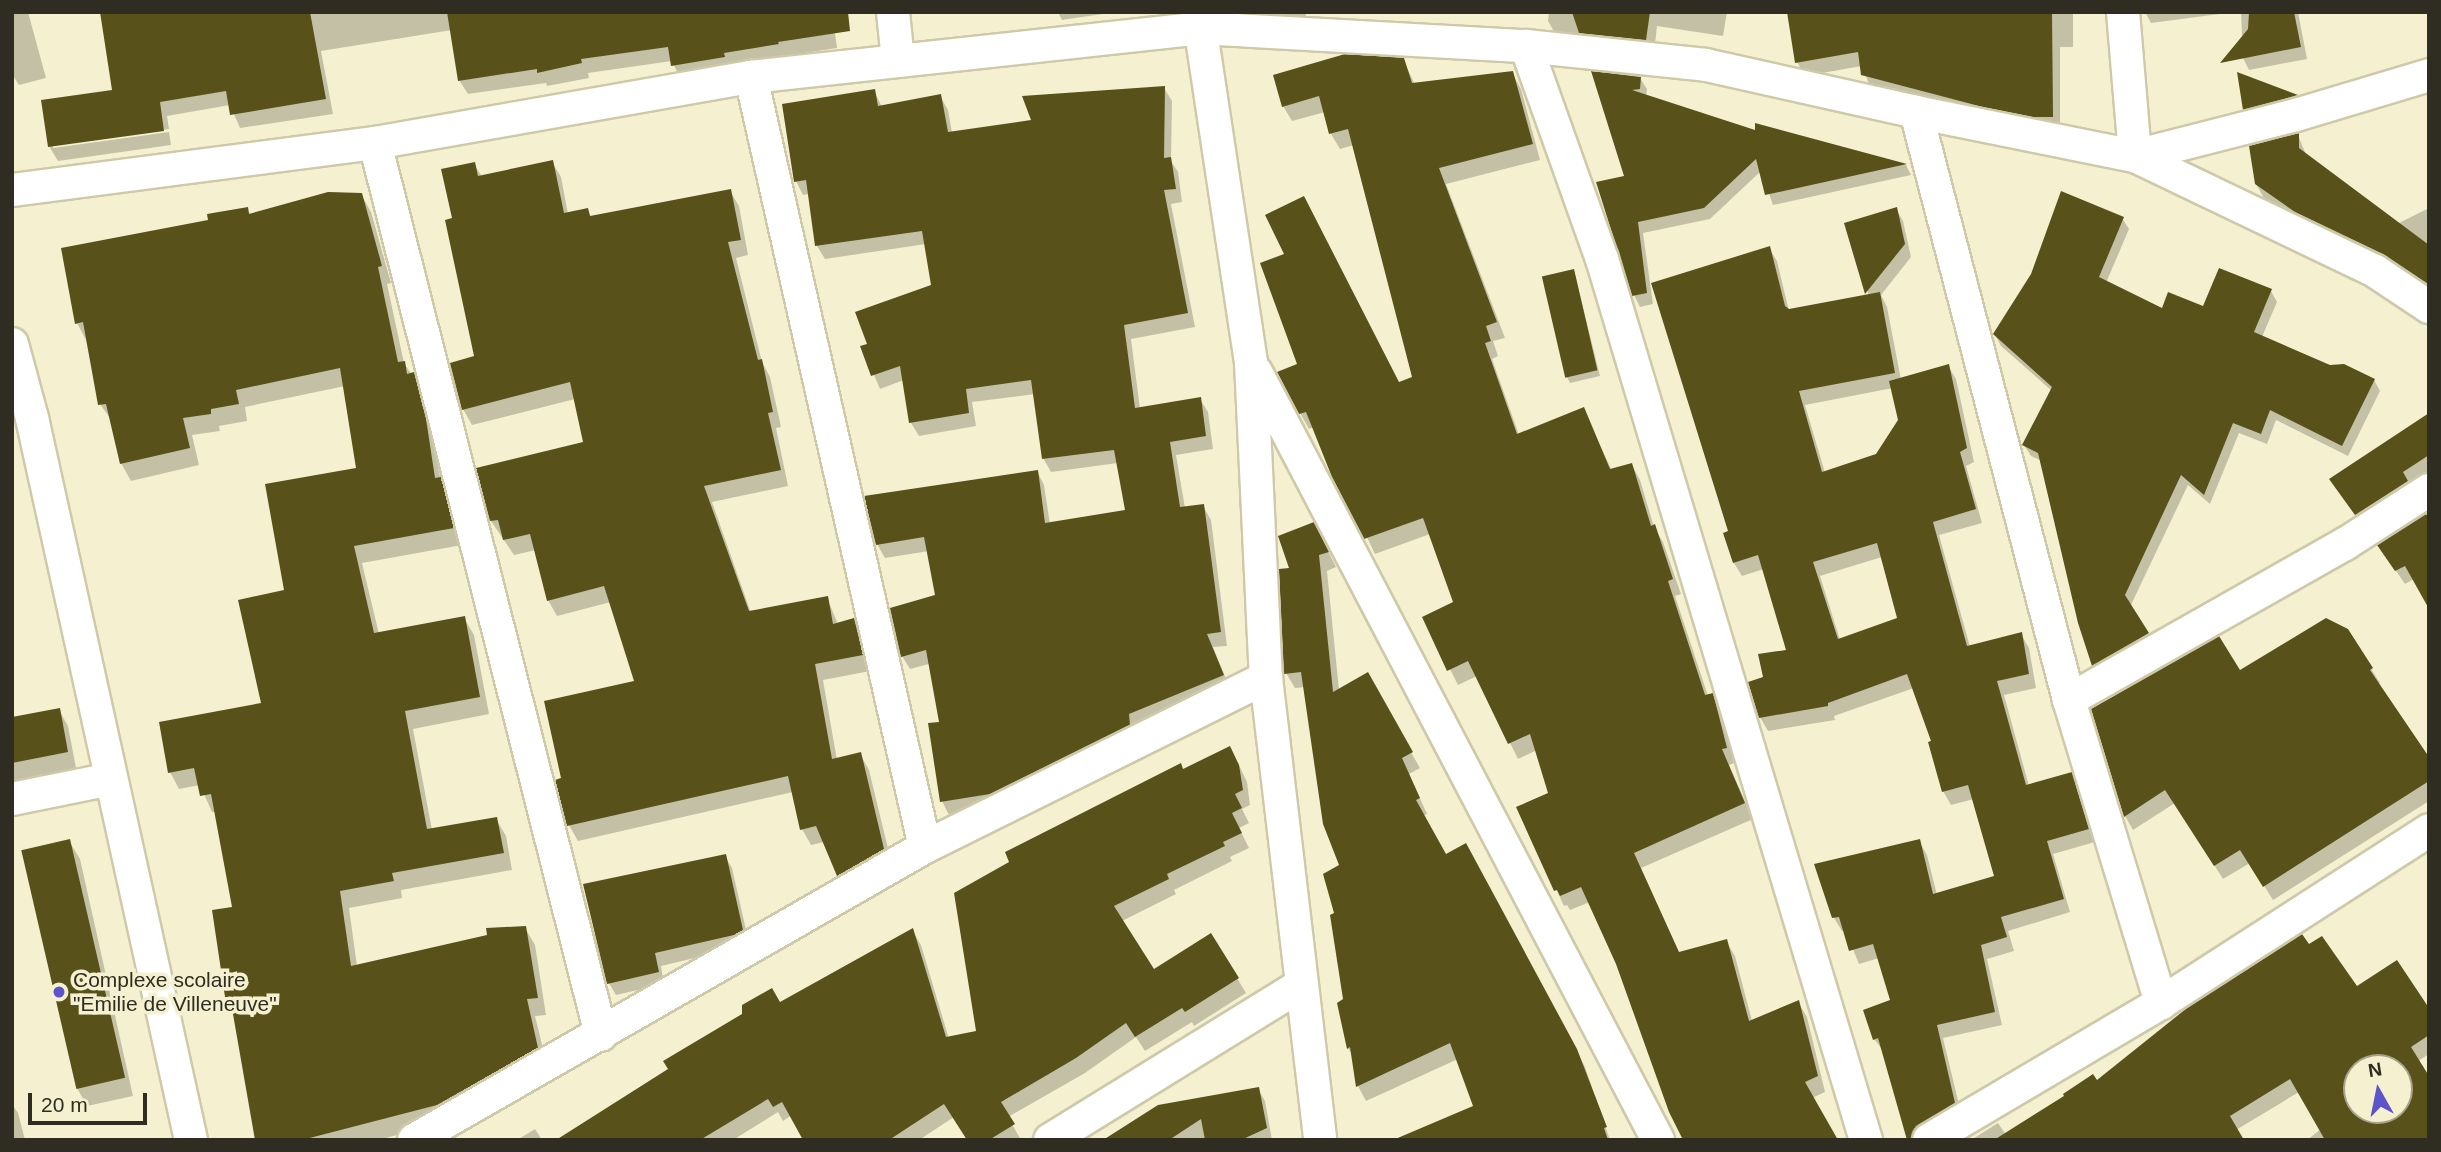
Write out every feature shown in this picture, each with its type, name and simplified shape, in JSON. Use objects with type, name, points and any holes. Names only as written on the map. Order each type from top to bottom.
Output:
[{"type":"street","points":[[893,12],[898,60]]},
{"type":"street","points":[[2123,12],[2134,156]]},
{"type":"street","points":[[1199,20],[1251,363],[1266,678],[1320,1140]]},
{"type":"street","points":[[12,190],[375,143],[751,77],[1199,20],[1526,46],[1706,65],[1916,112],[2134,156],[2375,271],[2429,307]]},
{"type":"street","points":[[1526,46],[1602,258],[1866,1140]]},
{"type":"street","points":[[2134,156],[2296,115],[2429,75]]},
{"type":"street","points":[[751,77],[925,847]]},
{"type":"street","points":[[1916,112],[2069,700],[2161,1003]]},
{"type":"street","points":[[375,143],[601,1035]]},
{"type":"street","points":[[12,344],[22,419],[111,779],[191,1140]]},
{"type":"street","points":[[1251,363],[1658,1140]]},
{"type":"street","points":[[2069,700],[2345,544],[2429,490]]},
{"type":"street","points":[[414,1140],[925,847],[1266,678]]},
{"type":"street","points":[[12,799],[111,779]]},
{"type":"street","points":[[1929,1140],[2161,1003],[2429,830]]},
{"type":"street","points":[[1050,1140],[1301,985]]},
{"type":"building","points":[[100,12],[310,12],[326,99],[230,115],[226,91],[160,102],[164,131],[48,147],[41,100],[112,90]]},
{"type":"building","points":[[447,12],[848,12],[850,31],[778,42],[779,44],[724,53],[725,57],[671,66],[668,47],[581,59],[582,63],[537,73],[537,69],[458,81]]},
{"type":"building","points":[[1572,12],[1650,12],[1646,40],[1579,33]]},
{"type":"building","points":[[1787,12],[2052,12],[2053,117],[2033,117],[1983,107],[1861,75],[1858,52],[1795,63]]},
{"type":"building","points":[[2249,12],[2294,12],[2301,47],[2220,63],[2248,29]]},
{"type":"building","points":[[1345,54],[1404,58],[1412,83],[1513,71],[1533,144],[1439,168],[1497,322],[1486,326],[1491,341],[1485,343],[1517,434],[1584,407],[1610,469],[1632,463],[1651,526],[1655,524],[1673,579],[1668,581],[1705,695],[1713,693],[1727,748],[1722,749],[1745,803],[1634,853],[1679,952],[1727,939],[1749,1021],[1799,1000],[1818,1076],[1805,1082],[1838,1140],[1683,1140],[1669,1112],[1616,964],[1581,887],[1560,896],[1557,890],[1554,891],[1516,807],[1548,793],[1530,734],[1508,744],[1468,661],[1447,671],[1422,617],[1453,602],[1423,518],[1364,539],[1332,477],[1306,412],[1299,414],[1277,372],[1297,364],[1260,263],[1284,254],[1265,215],[1304,196],[1399,382],[1412,377],[1348,129],[1329,134],[1319,96],[1282,107],[1273,75]]},
{"type":"building","points":[[1591,71],[1641,77],[1640,89],[1632,90],[1755,130],[1755,123],[1907,164],[1765,195],[1756,159],[1704,208],[1638,222],[1647,293],[1632,296],[1596,182],[1624,176]]},
{"type":"building","points":[[2237,72],[2298,95],[2243,110]]},
{"type":"building","points":[[1165,86],[1164,158],[1171,157],[1176,189],[1164,190],[1188,313],[1124,325],[1135,408],[1201,397],[1206,436],[1170,442],[1180,507],[1204,504],[1221,632],[1207,634],[1224,675],[1129,714],[1130,725],[990,794],[940,802],[928,723],[939,722],[926,650],[901,657],[890,608],[935,595],[924,537],[876,545],[864,496],[1038,470],[1045,523],[1125,510],[1114,450],[1042,459],[1031,380],[966,389],[969,413],[909,423],[900,366],[871,376],[860,346],[867,344],[855,312],[931,285],[922,231],[815,246],[806,180],[794,182],[782,104],[875,89],[878,106],[941,94],[948,132],[1031,120],[1022,96]]},
{"type":"building","points":[[2299,133],[2299,148],[2429,245],[2429,285],[2383,254],[2295,212],[2255,184],[2249,146]]},
{"type":"building","points":[[553,160],[564,213],[588,208],[590,216],[731,189],[741,240],[728,242],[758,360],[762,359],[773,412],[768,413],[781,470],[704,486],[749,611],[828,596],[833,624],[854,618],[863,655],[815,664],[832,759],[861,752],[884,849],[837,876],[816,826],[800,830],[788,776],[567,826],[555,780],[561,778],[544,701],[634,681],[604,586],[547,601],[530,534],[503,540],[498,520],[490,521],[476,468],[583,442],[570,382],[462,410],[450,363],[474,356],[445,220],[452,218],[441,169],[475,162],[478,176]]},
{"type":"building","points":[[2061,191],[2124,217],[2099,277],[2162,308],[2168,292],[2203,306],[2219,268],[2272,289],[2254,332],[2330,365],[2344,364],[2375,379],[2342,446],[2270,410],[2261,434],[2233,423],[2204,495],[2181,475],[2125,595],[2149,633],[2092,666],[2078,623],[2038,453],[2022,445],[2052,387],[1993,334],[2031,274]]},
{"type":"building","points":[[328,192],[362,193],[382,266],[378,267],[398,362],[405,361],[407,374],[414,372],[426,419],[435,478],[441,477],[454,528],[354,546],[374,633],[465,616],[480,697],[405,711],[427,829],[497,817],[504,853],[392,873],[394,881],[340,891],[351,966],[487,935],[486,928],[526,926],[538,998],[527,999],[538,1048],[437,1105],[302,1140],[255,1140],[230,997],[225,997],[212,910],[232,907],[211,794],[200,796],[194,768],[168,773],[159,722],[261,703],[238,600],[284,590],[265,484],[356,468],[340,368],[236,390],[239,404],[211,409],[211,414],[183,418],[190,448],[120,464],[106,404],[98,405],[83,322],[75,324],[61,248],[208,220],[207,214],[248,207],[249,214]]},
{"type":"building","points":[[1897,207],[1905,244],[1865,294],[1844,223]]},
{"type":"building","points":[[1770,246],[1785,306],[1789,309],[1880,292],[1895,373],[1799,391],[1822,472],[1876,454],[1898,420],[1889,381],[1949,364],[1967,448],[1960,452],[1976,509],[1933,522],[1967,646],[2022,632],[2029,674],[1997,681],[2026,785],[2072,772],[2089,829],[2047,841],[2064,899],[2001,917],[2007,937],[1981,945],[1995,1012],[1937,1025],[1955,1103],[1919,1125],[1911,1140],[1907,1140],[1878,1038],[1873,1040],[1863,1010],[1890,1000],[1873,944],[1849,951],[1839,917],[1832,918],[1814,864],[1920,839],[1933,894],[1994,876],[1968,785],[1942,792],[1928,742],[1931,741],[1907,674],[1828,703],[1828,706],[1759,718],[1748,682],[1763,677],[1758,654],[1786,650],[1758,555],[1733,563],[1723,533],[1728,531],[1651,283]],"holes":[[[1877,543],[1897,618],[1838,639],[1813,562]]]},
{"type":"building","points":[[1574,269],[1597,370],[1565,378],[1542,276]]},
{"type":"building","points":[[2429,413],[2429,455],[2403,472],[2408,481],[2355,515],[2329,479]]},
{"type":"building","points":[[2426,514],[2429,518],[2429,609],[2405,566],[2395,571],[2377,545]]},
{"type":"building","points":[[1314,522],[1329,552],[1319,555],[1333,692],[1368,672],[1413,752],[1402,758],[1420,798],[1416,800],[1446,854],[1466,843],[1577,1049],[1607,1127],[1604,1128],[1608,1140],[1393,1140],[1473,1106],[1450,1043],[1356,1087],[1350,1047],[1347,1049],[1337,1003],[1343,999],[1330,915],[1334,913],[1323,874],[1339,865],[1323,824],[1301,672],[1284,674],[1279,569],[1289,568],[1278,536]]},
{"type":"building","points":[[2326,618],[2348,629],[2373,668],[2370,670],[2429,757],[2429,781],[2263,887],[2240,850],[2214,866],[2165,790],[2124,817],[2091,709],[2219,636],[2240,670]]},
{"type":"building","points":[[60,708],[68,752],[12,763],[12,717]]},
{"type":"building","points":[[1230,746],[1239,765],[1243,790],[1235,794],[1242,808],[1232,813],[1242,833],[1223,842],[1225,846],[1167,874],[1169,879],[1114,906],[1154,969],[1211,933],[1239,978],[1185,1012],[1182,1008],[1135,1037],[1126,1023],[1076,1058],[1001,1102],[1015,1124],[989,1140],[967,1140],[944,1104],[889,1140],[803,1140],[782,1102],[773,1107],[768,1099],[700,1140],[556,1140],[668,1069],[663,1061],[742,1014],[742,1005],[772,988],[780,1002],[913,928],[946,1037],[976,1031],[954,893],[1009,862],[1005,852],[1181,763],[1183,769]]},
{"type":"building","points":[[70,839],[125,1078],[76,1089],[21,850]]},
{"type":"building","points":[[726,854],[743,930],[734,935],[655,953],[659,972],[607,984],[583,884]]},
{"type":"building","points":[[2302,934],[2309,944],[2322,936],[2357,986],[2397,960],[2429,1008],[2429,1035],[2411,1047],[2429,1076],[2429,1140],[2325,1140],[2290,1079],[2230,1116],[2244,1140],[1994,1140],[2064,1096],[2063,1094],[2093,1074],[2097,1080],[2187,1008]]},
{"type":"building","points":[[1259,1087],[1267,1128],[1241,1140],[1205,1140],[1201,1119],[1169,1140],[1103,1140],[1158,1105]]},
{"type":"place","name":"Complexe scolaire \"Emilie de Villeneuve\"","points":[[59,992]]}]
